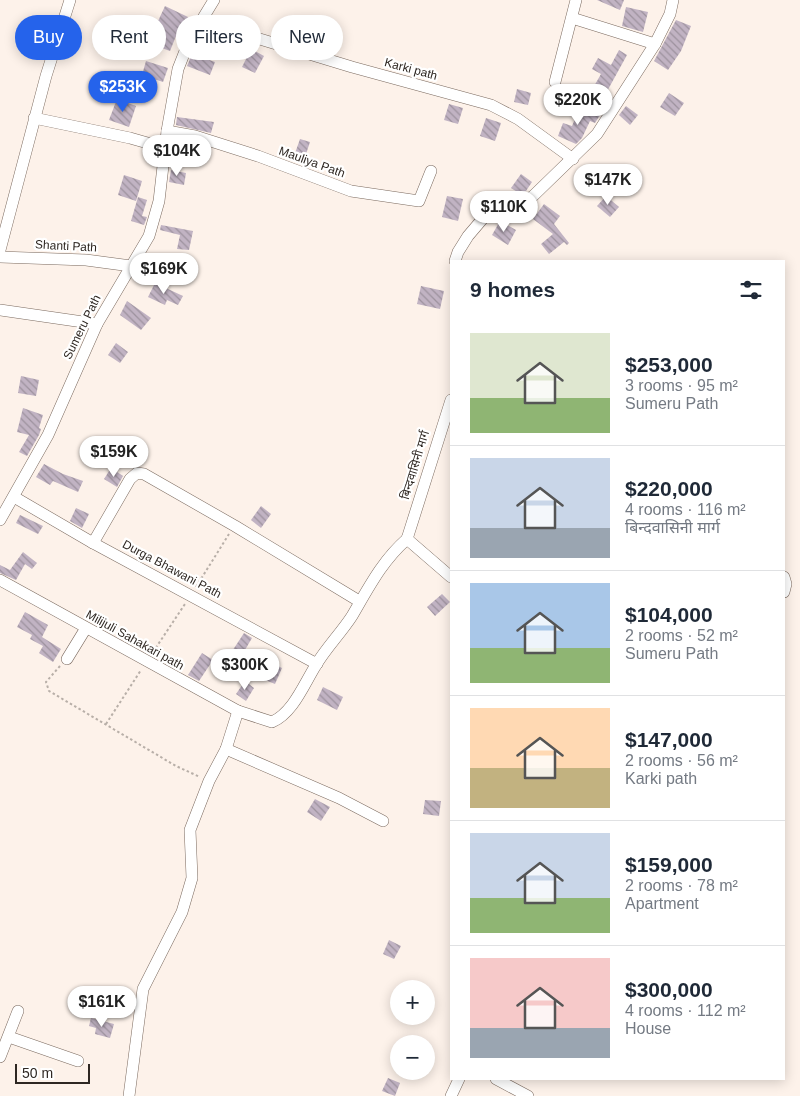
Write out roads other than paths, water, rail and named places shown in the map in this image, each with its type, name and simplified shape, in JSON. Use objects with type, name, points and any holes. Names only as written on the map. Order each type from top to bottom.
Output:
[{"type":"street","points":[[0,250],[34,118],[70,0]]},
{"type":"street","name":"Sumeru Path","points":[[204,15],[214,0]]},
{"type":"street","points":[[555,82],[576,0]]},
{"type":"street","points":[[455,260],[468,236],[491,208],[532,197],[560,168],[574,159],[608,120],[655,44],[670,14],[672,0]]},
{"type":"street","points":[[572,18],[655,44]]},
{"type":"street","name":"Karki path","points":[[261,39],[352,67],[492,105],[518,119],[574,159]]},
{"type":"street","name":"Sumeru Path","points":[[0,520],[48,435],[97,324],[152,228],[159,202],[166,148],[166,131],[178,69],[182,60]]},
{"type":"street","points":[[34,118],[130,138],[166,148]]},
{"type":"street","name":"Mauliya Path","points":[[166,131],[194,136],[258,156],[351,191],[409,200],[419,201],[431,171]]},
{"type":"street","name":"Shanti Path","points":[[0,257],[86,260],[131,266]]},
{"type":"street","points":[[0,310],[97,324]]},
{"type":"street","name":"बिन्दवासिनी मार्ग","points":[[407,539],[450,403]]},
{"type":"street","points":[[93,543],[130,479],[137,473],[160,482],[359,601]]},
{"type":"street","name":"Durga Bhawani Path","points":[[14,497],[93,543],[192,595],[316,664]]},
{"type":"street","points":[[316,664],[344,628],[382,564],[407,539],[450,576]]},
{"type":"street","name":"Milijuli Sahakari path","points":[[0,580],[238,712],[258,719],[272,722],[282,716],[300,693],[316,664]]},
{"type":"street","points":[[67,659],[86,628]]},
{"type":"street","points":[[129,1096],[143,989],[182,912],[192,878],[190,830],[209,781],[226,750],[238,712]]},
{"type":"street","points":[[226,750],[339,798],[383,821]]},
{"type":"street","points":[[0,1057],[18,1011]]},
{"type":"street","points":[[9,1037],[78,1061]]},
{"type":"street","points":[[451,1096],[459,1080]]},
{"type":"street","points":[[498,1080],[528,1096]]}]
